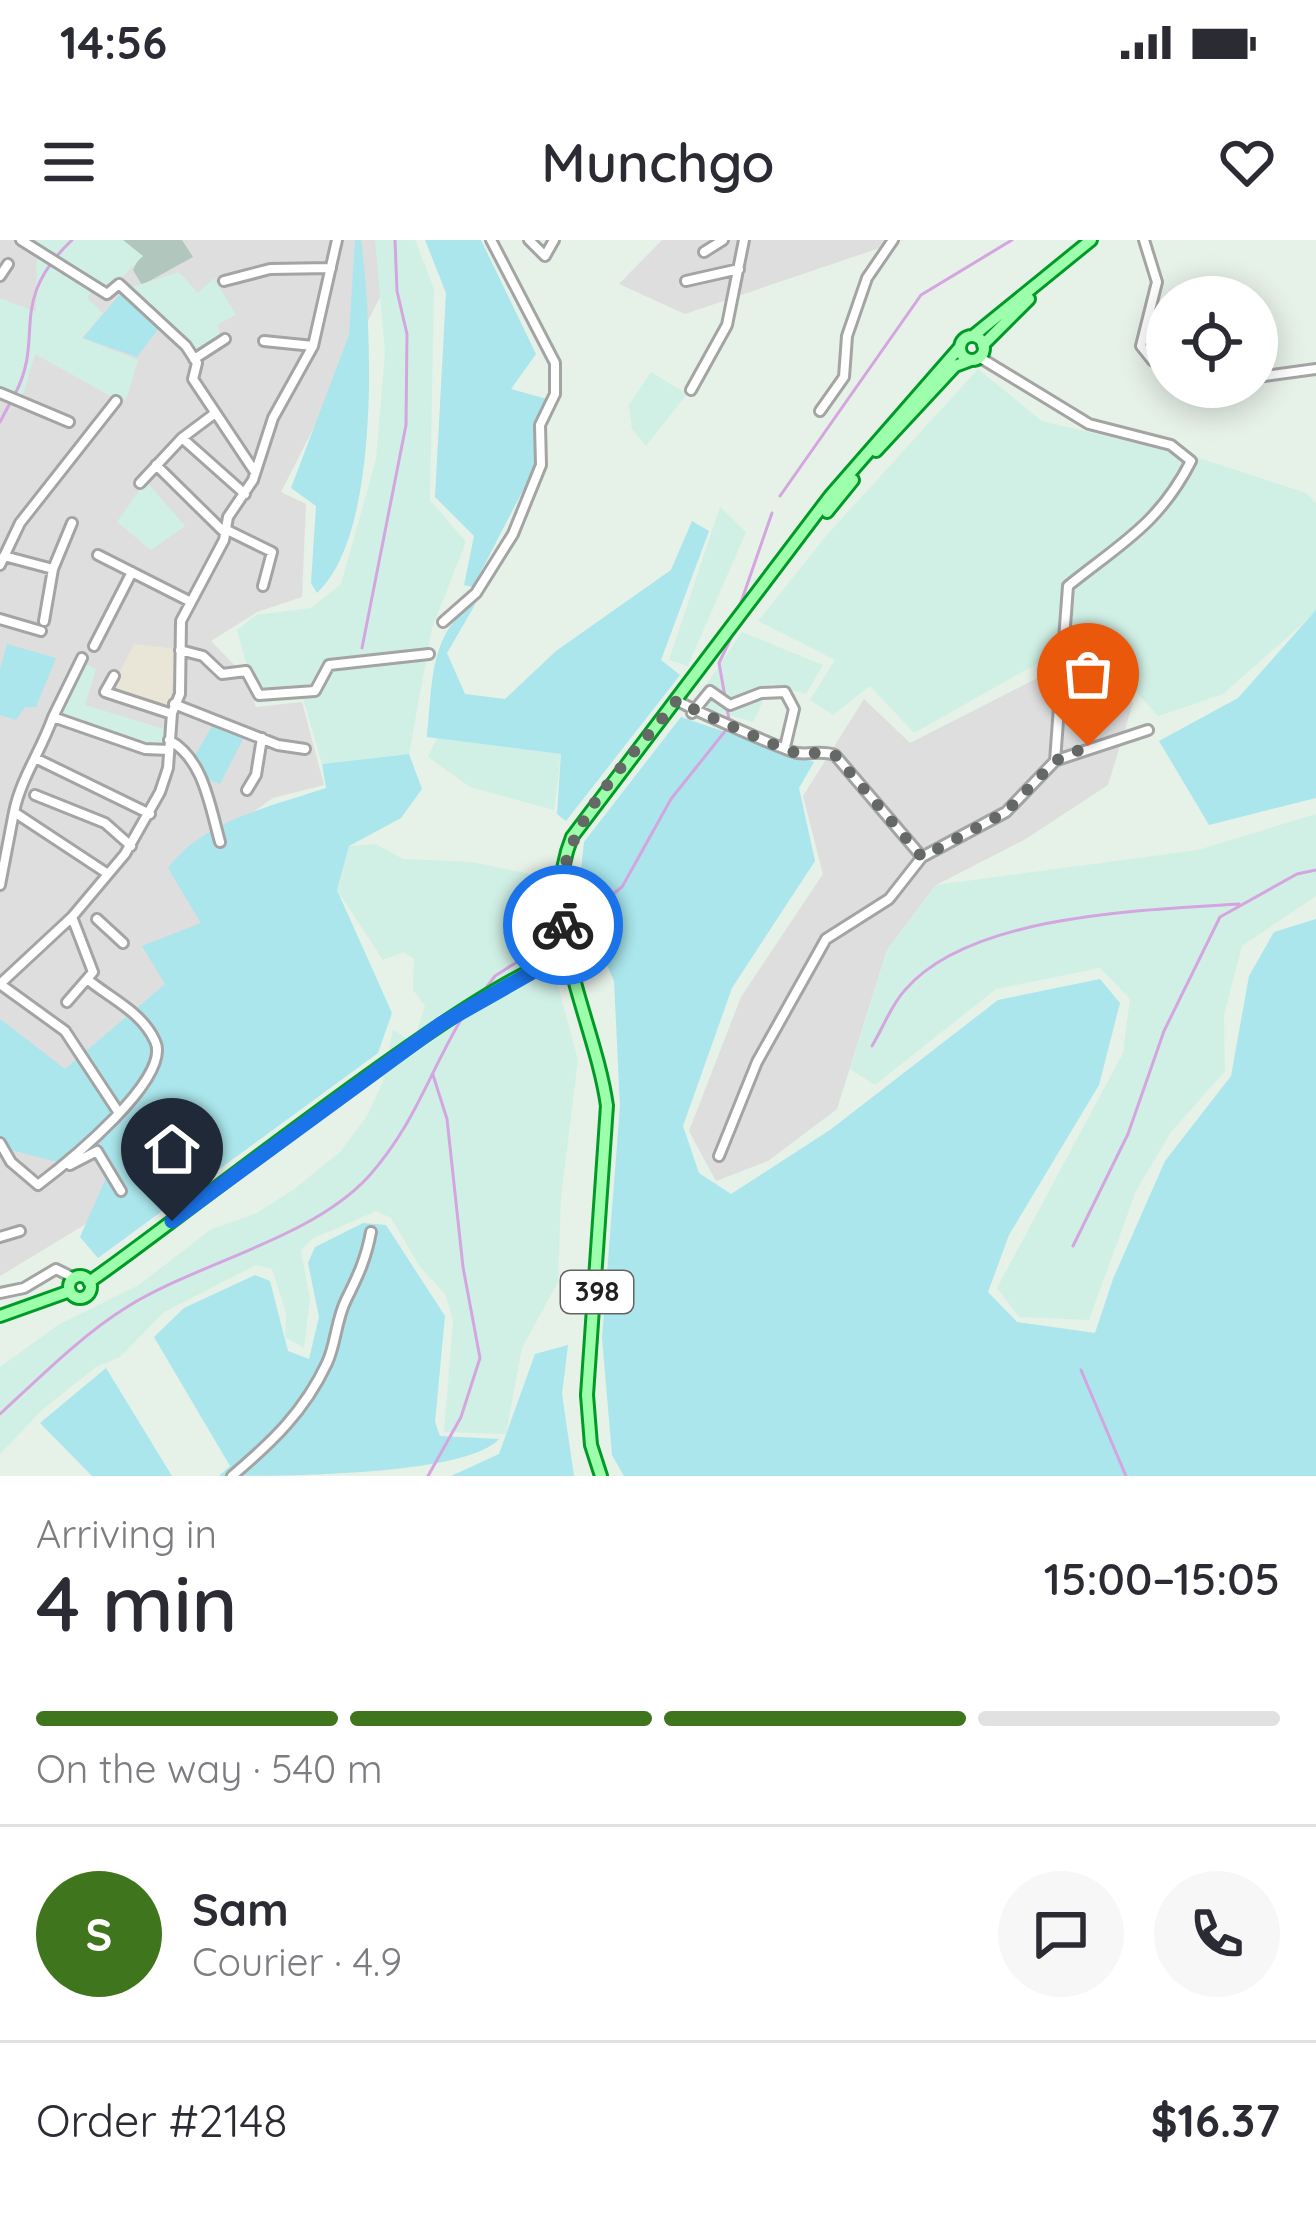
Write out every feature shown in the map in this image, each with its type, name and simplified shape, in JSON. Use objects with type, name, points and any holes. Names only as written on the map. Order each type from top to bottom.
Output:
[{"type":"main road","name":"398","points":[[906,411],[1091,240]]},
{"type":"main road","name":"398","points":[[601,1476],[591,1445],[587,1395],[608,1073],[563,924],[561,885],[572,837],[906,411],[960,347],[977,350]]},
{"type":"main road","name":"398","points":[[561,885],[607,1106]]},
{"type":"main road","points":[[552,965],[563,924]]},
{"type":"main road","points":[[0,1316],[70,1292],[85,1296],[89,1282],[441,1024],[530,974],[574,957]]},
{"type":"main road","points":[[552,965],[578,983]]},
{"type":"main road","points":[[70,1292],[74,1278],[89,1282]]},
{"type":"street","points":[[21,240],[107,295],[119,284],[194,359],[193,379],[256,473]]},
{"type":"street","points":[[117,1110],[64,1031],[0,984],[45,936],[72,917],[131,846],[150,814],[168,768],[188,601],[217,556],[256,473],[273,418],[313,346],[337,240]]},
{"type":"street","points":[[443,622],[476,593],[513,534],[541,465],[540,425],[555,394],[555,363],[490,240]]},
{"type":"street","points":[[529,240],[544,256],[554,240]]},
{"type":"street","points":[[704,252],[723,240]]},
{"type":"street","points":[[691,390],[728,325],[744,240]]},
{"type":"street","points":[[820,412],[844,377],[847,336],[867,278],[893,240]]},
{"type":"street","points":[[1143,240],[1155,276]]},
{"type":"street","points":[[0,277],[8,263]]},
{"type":"street","points":[[224,281],[270,269],[332,268]]},
{"type":"street","points":[[686,281],[739,268]]},
{"type":"street","points":[[194,359],[225,339]]},
{"type":"street","points":[[264,340],[313,346]]},
{"type":"street","points":[[977,350],[1089,424],[1171,445],[1191,461],[1157,516],[1134,540],[1068,586],[1055,761]]},
{"type":"street","points":[[1278,376],[1314,373]]},
{"type":"street","points":[[0,393],[69,422]]},
{"type":"street","points":[[53,569],[2,561],[20,523],[116,401]]},
{"type":"street","points":[[140,482],[182,438],[214,414]]},
{"type":"street","points":[[182,438],[245,494]]},
{"type":"street","points":[[156,465],[225,531],[272,551],[263,586]]},
{"type":"street","points":[[0,620],[42,626],[53,569],[72,523]]},
{"type":"street","points":[[98,555],[188,601]]},
{"type":"street","points":[[94,646],[132,572]]},
{"type":"street","points":[[180,650],[203,656],[222,674],[245,671],[259,695],[315,691],[329,665],[429,653]]},
{"type":"street","points":[[0,885],[19,785],[37,759],[82,658]]},
{"type":"street","points":[[114,676],[105,692],[304,749]]},
{"type":"street","points":[[692,712],[710,692],[730,705],[761,693],[785,692],[794,709],[785,748]]},
{"type":"street","points":[[677,700],[692,712],[785,748],[835,755],[922,857]]},
{"type":"street","points":[[52,717],[145,749],[169,745]]},
{"type":"street","points":[[718,1156],[757,1062],[826,938],[889,899],[922,857],[1006,812],[1055,761],[1088,746],[1148,730]]},
{"type":"street","points":[[247,790],[256,775],[262,738]]},
{"type":"street","points":[[169,745],[202,780],[220,842]]},
{"type":"street","points":[[37,759],[150,814]]},
{"type":"street","points":[[35,795],[105,823],[131,846]]},
{"type":"street","points":[[14,812],[108,874]]},
{"type":"street","points":[[67,1002],[93,972],[72,917]]},
{"type":"street","points":[[97,919],[123,943]]},
{"type":"street","points":[[0,1143],[11,1162],[38,1185],[117,1110],[140,1097],[158,1047],[126,1005],[87,979]]},
{"type":"street","points":[[64,1165],[97,1151],[105,1157],[121,1191]]},
{"type":"street","points":[[0,1238],[20,1231]]},
{"type":"street","points":[[232,1476],[263,1453],[305,1402],[329,1359],[345,1301],[359,1281],[371,1232]]},
{"type":"street","points":[[0,1293],[24,1288],[56,1269],[74,1278]]},
{"type":"shaded area","points":[[0,240],[409,240],[281,492],[306,504],[302,597],[257,612],[211,641],[243,674],[256,707],[302,702],[324,785],[273,798],[197,852],[255,1032],[152,1184],[0,1276]]},
{"type":"shaded area","points":[[37,240],[123,240],[143,256],[106,293],[93,288],[87,298],[103,313],[82,338],[138,360],[127,397],[121,402],[35,354],[21,401],[0,392],[0,298],[36,312]]},
{"type":"shaded area","points":[[120,240],[182,240],[193,257],[142,285],[133,270],[140,256]]},
{"type":"shaded area","points":[[355,240],[361,240],[368,322],[362,477],[353,524],[338,564],[317,593],[311,583],[316,506],[291,488],[349,335]]},
{"type":"shaded area","points":[[375,240],[415,240],[434,289],[430,500],[466,542],[432,628],[409,754],[322,764],[303,699],[257,703],[237,630],[256,615],[311,608],[341,584],[376,459],[385,352]]},
{"type":"shaded area","points":[[425,240],[481,240],[536,354],[511,389],[547,399],[536,465],[473,587],[464,585],[474,536],[435,497],[446,293]]},
{"type":"shaded area","points":[[662,240],[903,240],[685,314],[619,284]]},
{"type":"shaded area","points":[[179,272],[198,293],[214,278],[236,315],[218,324],[220,336],[195,355],[192,344],[166,330],[126,289]]},
{"type":"shaded area","points":[[122,292],[159,328],[137,357],[83,338]]},
{"type":"shaded area","points":[[978,369],[1042,421],[1202,459],[1306,493],[1316,503],[1316,612],[1223,694],[1158,716],[1086,636],[914,733],[870,686],[833,715],[810,700],[835,660],[758,621],[826,536]]},
{"type":"shaded area","points":[[651,372],[687,394],[646,446],[632,429],[629,405]]},
{"type":"shaded area","points":[[146,481],[185,526],[151,550],[117,522]]},
{"type":"shaded area","points":[[720,507],[746,532],[688,666],[669,660]]},
{"type":"shaded area","points":[[692,521],[709,531],[661,660],[680,675],[566,821],[557,814],[561,754],[427,737],[436,661],[460,615],[476,603],[447,653],[465,694],[505,699],[556,651],[671,570]]},
{"type":"shaded area","points":[[1316,610],[1316,798],[1209,825],[1159,741],[1238,698]]},
{"type":"shaded area","points":[[742,632],[823,665],[806,694],[771,684],[753,722],[705,708],[706,685]]},
{"type":"shaded area","points":[[7,644],[56,658],[36,707],[25,707],[16,720],[0,715],[0,669]]},
{"type":"shaded area","points":[[134,644],[177,649],[169,710],[110,691]]},
{"type":"shaded area","points":[[1091,651],[1133,703],[1108,785],[1024,840],[936,885],[887,950],[837,1109],[768,1161],[716,1181],[689,1131],[741,997],[823,874],[803,796],[864,699],[910,743]]},
{"type":"shaded area","points":[[83,663],[96,669],[85,705],[167,730],[166,752],[57,714]]},
{"type":"shaded area","points":[[681,717],[814,762],[799,788],[815,861],[732,988],[683,1126],[699,1173],[731,1194],[830,1130],[998,1000],[1100,979],[1120,1003],[1099,1085],[1009,1235],[988,1292],[1017,1322],[1095,1333],[1113,1279],[1165,1161],[1231,1076],[1249,976],[1274,932],[1316,919],[1316,1476],[624,1476],[612,1455],[602,1338],[620,1106],[614,981],[578,898],[584,842]]},
{"type":"shaded area","points":[[215,721],[246,733],[220,784],[207,779],[194,757]]},
{"type":"shaded area","points":[[437,738],[561,754],[554,810],[470,787],[428,757]]},
{"type":"shaded area","points":[[409,754],[422,789],[401,818],[349,846],[337,890],[392,1013],[378,1053],[98,1258],[80,1237],[106,1178],[85,1148],[57,1162],[0,1147],[0,1019],[65,1069],[165,984],[142,946],[201,923],[168,868],[183,852],[240,817],[326,788],[322,764]]},
{"type":"shaded area","points":[[1316,814],[1316,896],[1242,946],[1224,1015],[1225,1071],[1171,1132],[1136,1191],[1089,1320],[1019,1317],[997,1288],[1123,1053],[1130,999],[1100,968],[996,989],[875,1085],[850,1069],[887,950],[936,885],[1198,850]]},
{"type":"shaded area","points":[[376,844],[403,859],[472,862],[543,877],[537,907],[578,1060],[561,1197],[558,1282],[522,1348],[506,1434],[444,1432],[453,1320],[445,1294],[420,1267],[391,1218],[376,1211],[312,1239],[301,1250],[310,1299],[304,1348],[285,1337],[286,1313],[272,1269],[256,1265],[164,1312],[120,1357],[96,1367],[43,1409],[0,1454],[0,1367],[58,1325],[139,1285],[210,1230],[257,1213],[294,1189],[340,1152],[367,1116],[383,1081],[393,1029],[413,1043],[425,1006],[413,990],[414,959],[403,952],[383,960],[337,890],[349,846]]},
{"type":"shaded area","points":[[363,1223],[386,1225],[445,1316],[435,1422],[440,1436],[499,1439],[480,1451],[412,1467],[219,1476],[230,1466],[154,1337],[184,1308],[255,1275],[270,1281],[288,1351],[309,1359],[319,1317],[308,1263],[315,1247]]},
{"type":"shaded area","points":[[568,1345],[562,1394],[574,1476],[451,1476],[499,1454],[535,1354]]},
{"type":"shaded area","points":[[106,1368],[172,1476],[92,1476],[40,1423]]},
{"type":"waterway","points":[[15,394],[24,373],[30,318],[40,282],[72,240]]},
{"type":"waterway","points":[[362,648],[406,425],[407,334],[397,291],[395,240]]},
{"type":"waterway","points":[[780,496],[921,295],[1012,240]]},
{"type":"waterway","points":[[0,422],[10,403]]},
{"type":"waterway","points":[[739,608],[772,513]]},
{"type":"waterway","points":[[573,926],[622,887],[671,799],[730,725],[719,663],[731,638]]},
{"type":"waterway","points":[[1073,1246],[1128,1134],[1164,1031],[1220,917],[1297,874],[1316,870]]},
{"type":"waterway","points":[[872,1046],[905,990],[934,965],[971,945],[1061,921],[1239,904]]},
{"type":"waterway","points":[[483,992],[495,976],[559,935]]},
{"type":"waterway","points":[[0,1414],[78,1343],[127,1307],[286,1233],[345,1198],[385,1157],[462,1018]]},
{"type":"waterway","points":[[428,1476],[461,1417],[480,1358],[463,1267],[447,1119],[433,1075]]},
{"type":"waterway","points":[[1081,1370],[1126,1476]]},
{"type":"way so far","points":[[563,925],[562,874],[572,837],[677,700],[686,710],[756,733],[794,753],[835,755],[922,857],[1006,812],[1055,761],[1088,746]]},
{"type":"route","points":[[172,1221],[441,1024],[550,962],[563,925]]}]
